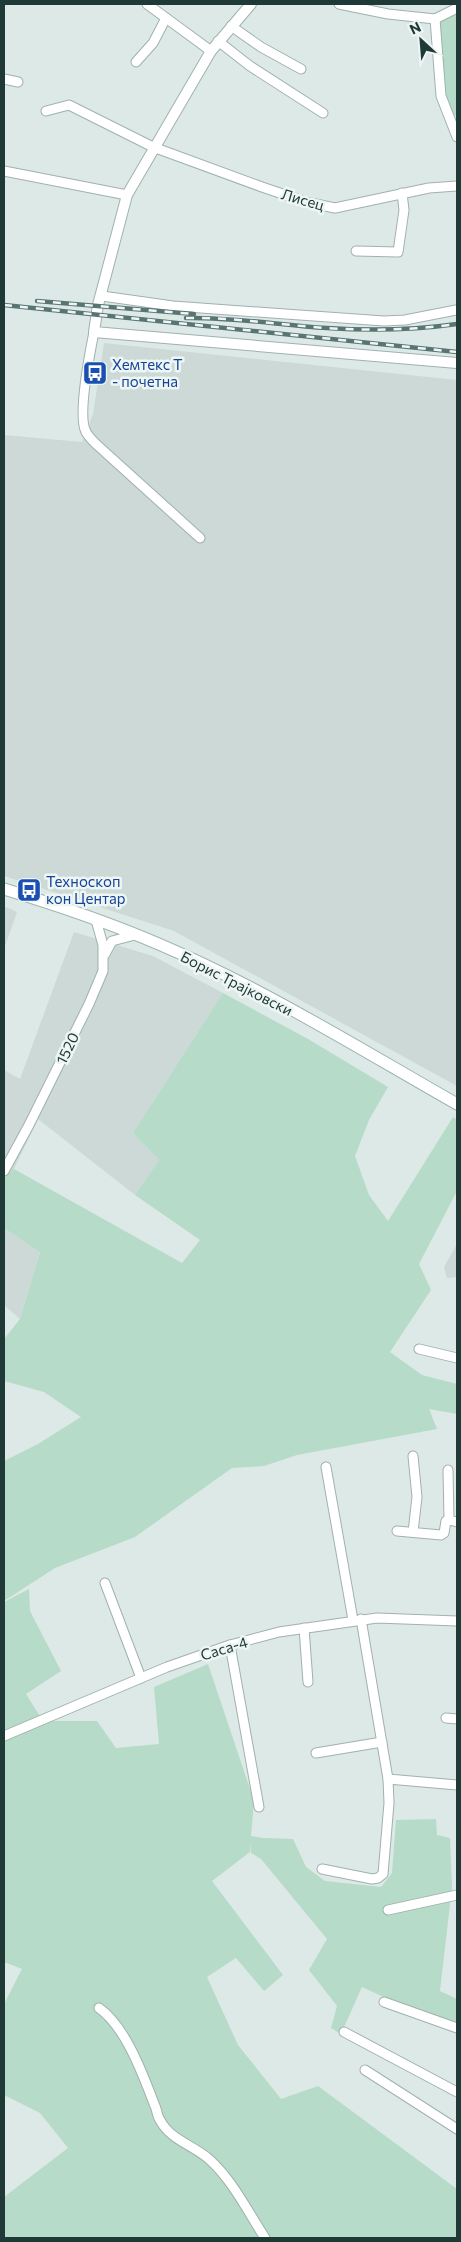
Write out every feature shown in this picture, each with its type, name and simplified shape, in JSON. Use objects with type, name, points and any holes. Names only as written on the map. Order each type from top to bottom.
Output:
[{"type":"main road","name":"Борис Трајковски","points":[[4,889],[137,935],[214,970],[286,1006],[457,1104]]},
{"type":"street","points":[[147,4],[211,51]]},
{"type":"street","points":[[200,538],[96,444],[86,432],[83,421],[84,406],[98,305],[102,296],[127,195],[153,147],[211,51],[252,4]]},
{"type":"street","points":[[339,4],[388,14],[435,19],[448,8],[457,8]]},
{"type":"street","points":[[136,62],[153,43],[166,18]]},
{"type":"street","points":[[435,19],[441,96],[457,137]]},
{"type":"street","points":[[231,26],[261,47],[302,69]]},
{"type":"street","points":[[218,42],[250,66],[323,114]]},
{"type":"street","points":[[4,79],[18,82]]},
{"type":"street","name":"Лисец","points":[[46,111],[69,105],[153,147],[306,202],[335,208],[429,188],[457,186]]},
{"type":"street","points":[[4,171],[127,195]]},
{"type":"street","points":[[356,251],[398,252],[404,210],[402,193]]},
{"type":"street","points":[[102,296],[173,306],[384,320],[405,320],[456,310]]},
{"type":"street","points":[[94,332],[457,363]]},
{"type":"street","name":"1520","points":[[4,1171],[89,1004],[103,971],[104,954],[96,920]]},
{"type":"street","points":[[104,954],[112,941],[137,935]]},
{"type":"street","points":[[419,1349],[457,1358]]},
{"type":"street","points":[[413,1456],[417,1497],[413,1532]]},
{"type":"street","points":[[322,1868],[372,1879],[378,1878],[383,1874],[390,1803],[382,1742],[326,1468]]},
{"type":"street","points":[[397,1531],[441,1535],[444,1533],[445,1522],[453,1521],[448,1470]]},
{"type":"street","points":[[105,1583],[141,1678]]},
{"type":"street","name":"Саса-4","points":[[4,1736],[48,1715],[167,1666],[230,1644],[279,1632],[357,1620],[377,1618],[457,1621]]},
{"type":"street","points":[[304,1628],[308,1682]]},
{"type":"street","points":[[230,1644],[259,1807]]},
{"type":"street","points":[[446,1718],[457,1719]]},
{"type":"street","points":[[316,1753],[382,1742]]},
{"type":"street","points":[[388,1779],[457,1785]]},
{"type":"street","points":[[388,1910],[457,1895]]},
{"type":"street","points":[[384,2002],[457,2028]]},
{"type":"street","points":[[99,2008],[109,2015],[120,2030],[137,2064],[160,2120],[171,2134],[209,2159],[227,2180],[264,2238]]},
{"type":"street","points":[[344,2032],[457,2092]]},
{"type":"street","points":[[365,2070],[457,2129]]},
{"type":"shaded area","points":[[104,343],[457,380],[457,1086],[174,931],[4,876],[4,435],[82,442],[93,414]]},
{"type":"shaded area","points":[[4,906],[17,912],[4,949]]},
{"type":"shaded area","points":[[74,932],[153,956],[223,993],[133,1133],[159,1160],[135,1195],[38,1119],[14,1169],[4,1172],[4,1070],[20,1079]]},
{"type":"shaded area","points":[[4,1228],[40,1251],[20,1319],[4,1305]]},
{"type":"shaded area","points":[[457,1244],[457,1277],[447,1278],[444,1267]]},
{"type":"green space","points":[[457,8],[457,116],[446,112],[435,19]]},
{"type":"green space","points":[[223,993],[308,1039],[388,1087],[369,1120],[355,1156],[369,1195],[388,1221],[453,1117],[457,1120],[457,1191],[419,1264],[431,1290],[390,1352],[422,1375],[457,1384],[457,1414],[429,1409],[437,1429],[297,1455],[264,1466],[232,1468],[135,1537],[55,1568],[4,1601],[4,1461],[38,1444],[81,1417],[44,1392],[4,1381],[4,1339],[20,1319],[40,1252],[4,1228],[4,1172],[14,1169],[182,1263],[200,1240],[135,1195],[159,1160],[133,1133]]},
{"type":"green space","points":[[29,1589],[30,1611],[61,1671],[26,1694],[43,1721],[97,1721],[116,1748],[159,1744],[154,1687],[208,1664],[254,1801],[251,1836],[293,1839],[306,1867],[325,1881],[381,1887],[392,1873],[396,1820],[436,1819],[437,1835],[450,1838],[452,1887],[440,1991],[457,1999],[457,2031],[362,1987],[341,2034],[331,2028],[337,2006],[309,1970],[327,1939],[261,1859],[251,1853],[251,1843],[250,1852],[212,1881],[283,1975],[264,1991],[236,1958],[207,1977],[238,2045],[281,2099],[318,2086],[457,2189],[457,2238],[4,2238],[4,2197],[68,2148],[40,2113],[4,2095],[4,2004],[22,1969],[4,1962],[4,1602]]},
{"type":"railway","points":[[37,301],[194,314]]},
{"type":"railway","points":[[4,305],[457,352]]},
{"type":"railway","points":[[186,318],[360,329],[409,329],[457,324]]},
{"type":"place","name":"Хемтекс Т - почетна","points":[[95,373]]},
{"type":"place","name":"Техноскоп кон Центар","points":[[29,890]]}]
